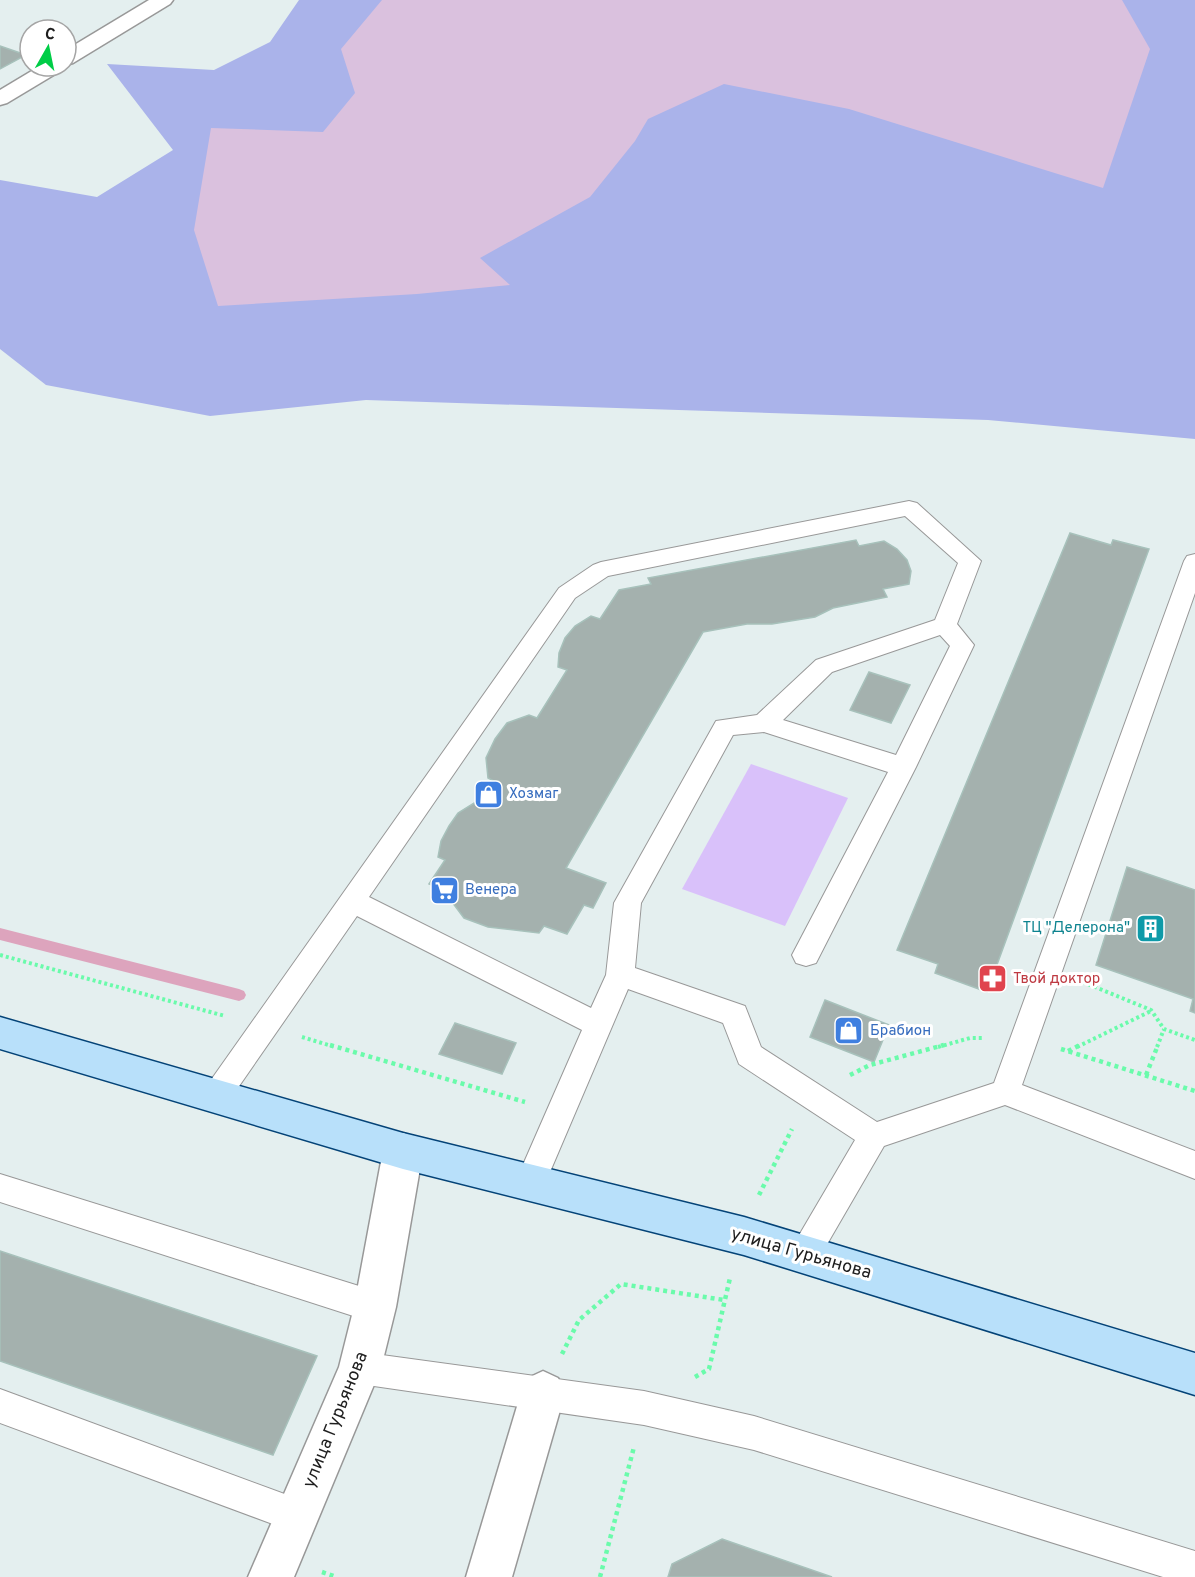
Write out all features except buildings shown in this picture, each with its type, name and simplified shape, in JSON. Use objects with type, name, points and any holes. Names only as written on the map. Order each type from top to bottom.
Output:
[{"type":"street","points":[[78,52],[163,0]]},
{"type":"street","points":[[0,99],[35,78]]},
{"type":"street","name":"улица Гурьянова","points":[[0,1032],[403,1150],[744,1236],[1195,1374]]},
{"type":"street","name":"улица Гурьянова","points":[[271,1577],[360,1368],[375,1307],[403,1150]]},
{"type":"street","points":[[489,1577],[543,1393]]},
{"type":"lane","points":[[216,1096],[567,593],[601,570],[909,508],[969,561],[945,625]]},
{"type":"lane","points":[[1005,1092],[1195,561]]},
{"type":"lane","points":[[764,723],[824,666],[945,625]]},
{"type":"lane","points":[[806,955],[903,767],[962,645],[945,625]]},
{"type":"lane","points":[[530,1183],[620,975],[628,903],[725,727],[764,723],[903,767]]},
{"type":"lane","points":[[352,901],[598,1025]]},
{"type":"lane","points":[[620,975],[735,1016],[749,1055],[874,1136]]},
{"type":"lane","points":[[804,1254],[874,1136],[1005,1092],[1195,1165]]},
{"type":"lane","points":[[0,1188],[375,1307]]},
{"type":"lane","points":[[360,1368],[644,1408],[754,1433],[1195,1569]]},
{"type":"lane","points":[[0,1406],[297,1515]]},
{"type":"path","points":[[1049,968],[1151,1010],[1164,1029],[1195,1040]]},
{"type":"path","points":[[1067,1051],[1151,1010]]},
{"type":"path","points":[[1146,1075],[1164,1029]]},
{"type":"path","points":[[1024,1038],[1195,1090]]},
{"type":"path","points":[[543,1393],[579,1320],[621,1284],[724,1300],[709,1369],[644,1408],[600,1577]]},
{"type":"shaded area","points":[[299,0],[1195,0],[1195,439],[988,420],[366,400],[210,416],[46,385],[0,349],[0,180],[97,197],[173,150],[107,64],[214,70],[270,42]]},
{"type":"shaded area","points":[[382,0],[1122,0],[1150,49],[1103,188],[849,109],[724,84],[648,119],[635,141],[590,197],[480,258],[510,285],[417,294],[218,306],[194,230],[211,128],[323,132],[355,93],[341,49]]},
{"type":"shaded area","points":[[751,764],[848,798],[785,926],[682,889]]},
{"type":"waterway","points":[[0,934],[239,995]]},
{"type":"place","name":"Хозмаг","points":[[488,794]]},
{"type":"place","name":"Венера","points":[[444,890]]},
{"type":"place","name":"ТЦ \"Делерона\"","points":[[1151,928]]},
{"type":"place","name":"Твой доктор","points":[[992,979]]},
{"type":"place","name":"Брабион","points":[[849,1031]]}]
